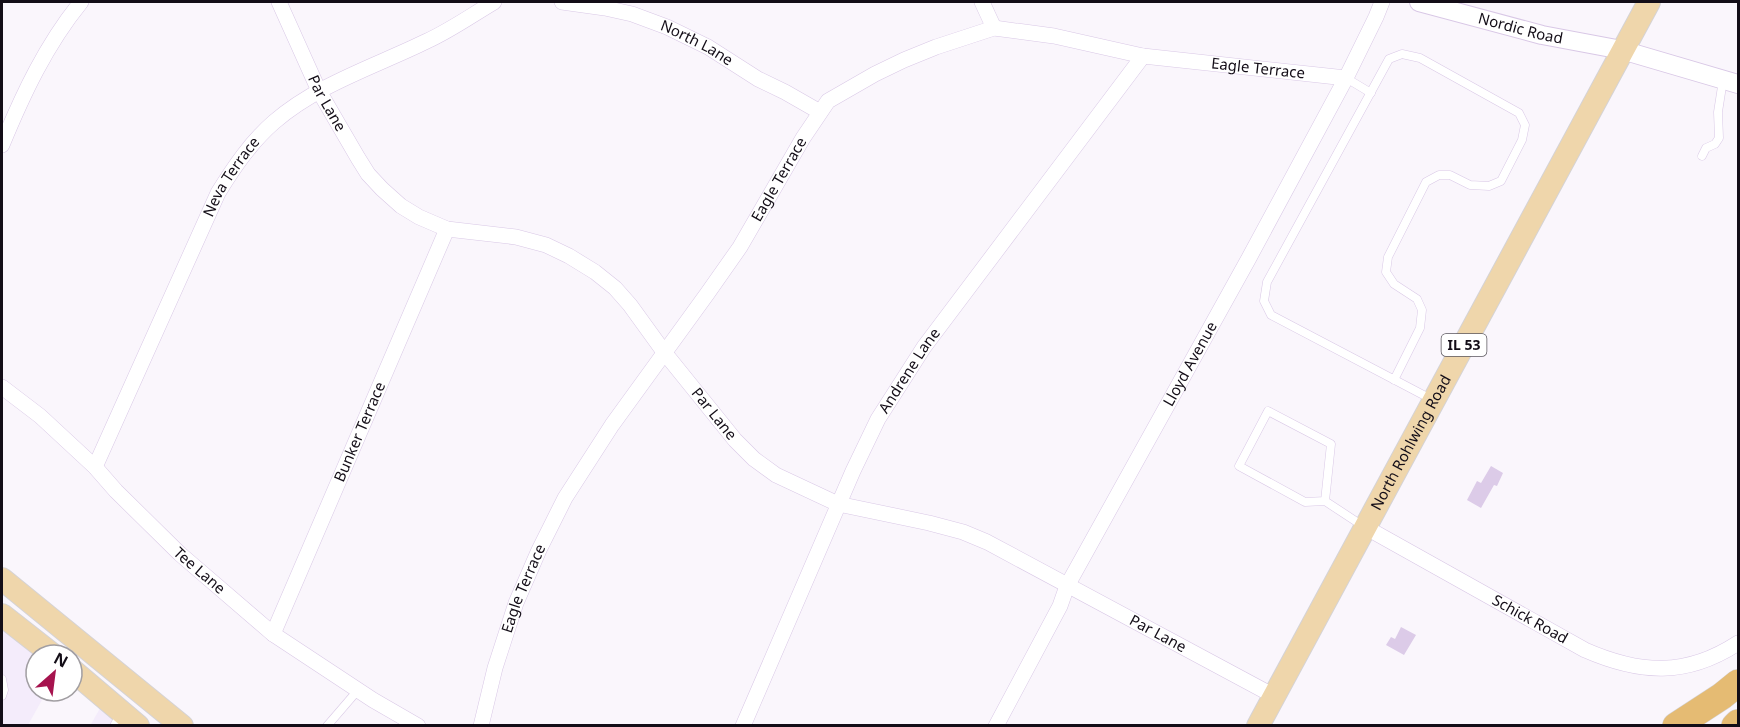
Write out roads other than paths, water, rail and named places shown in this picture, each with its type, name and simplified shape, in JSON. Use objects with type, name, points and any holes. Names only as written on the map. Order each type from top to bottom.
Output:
[{"type":"highway","points":[[1676,726],[1738,683]]},
{"type":"highway","points":[[1703,726],[1738,702]]},
{"type":"main road","name":"North Rohlwing Road","points":[[1258,726],[1649,2]]},
{"type":"main road","points":[[2,579],[182,726]]},
{"type":"main road","points":[[2,615],[38,643]]},
{"type":"main road","points":[[84,682],[124,721]]},
{"type":"street","points":[[2,145],[25,90],[47,50],[81,2]]},
{"type":"street","name":"Par Lane","points":[[279,2],[319,91],[368,174],[382,189],[401,206],[447,229],[516,237],[546,245],[595,272],[615,288],[630,305],[735,440],[754,459],[776,475],[838,504],[929,523],[963,532],[987,542],[1274,696]]},
{"type":"street","name":"Neva Terrace","points":[[95,466],[218,193],[253,143],[275,121],[319,91],[427,41],[494,2]]},
{"type":"street","name":"North Lane","points":[[562,2],[632,14],[667,27],[820,112]]},
{"type":"street","points":[[982,2],[994,28]]},
{"type":"street","name":"Lloyd Avenue","points":[[996,726],[1060,606],[1067,586],[1346,78],[1382,2]]},
{"type":"street","name":"Nordic Road","points":[[1419,2],[1542,35],[1622,50],[1731,82]]},
{"type":"street","name":"Eagle Terrace","points":[[481,726],[502,645],[516,603],[565,498],[589,459],[664,351],[740,246],[803,138],[828,101],[885,69],[936,47],[994,28],[1054,36],[1143,56],[1346,78]]},
{"type":"street","name":"Andrene Lane","points":[[743,726],[838,504],[878,419],[924,347],[1143,56]]},
{"type":"street","name":"Bunker Terrace","points":[[273,633],[447,229]]},
{"type":"street","name":"Tee Lane","points":[[2,387],[40,416],[95,466],[116,491],[180,554],[273,633],[358,690],[418,726]]},
{"type":"street","name":"Schick Road","points":[[1365,527],[1574,644],[1609,660],[1637,667],[1662,669],[1687,666],[1707,661],[1738,643]]},
{"type":"lane","points":[[1394,380],[1420,328],[1422,310],[1417,299],[1394,284],[1386,272],[1388,257],[1426,182],[1439,175],[1450,175],[1470,185],[1489,186],[1501,180],[1522,140],[1525,125],[1519,113],[1420,58],[1402,54],[1389,58],[1267,282],[1264,301],[1271,315],[1394,380],[1433,400]]},
{"type":"lane","points":[[1346,78],[1371,93]]},
{"type":"lane","points":[[1702,156],[1706,148],[1715,144],[1719,138],[1718,112],[1731,82]]},
{"type":"lane","points":[[1325,501],[1331,444],[1268,411],[1239,466],[1305,502],[1325,501],[1365,527]]},
{"type":"lane","points":[[2,679],[4,690],[2,696]]},
{"type":"lane","points":[[327,726],[358,690]]}]
